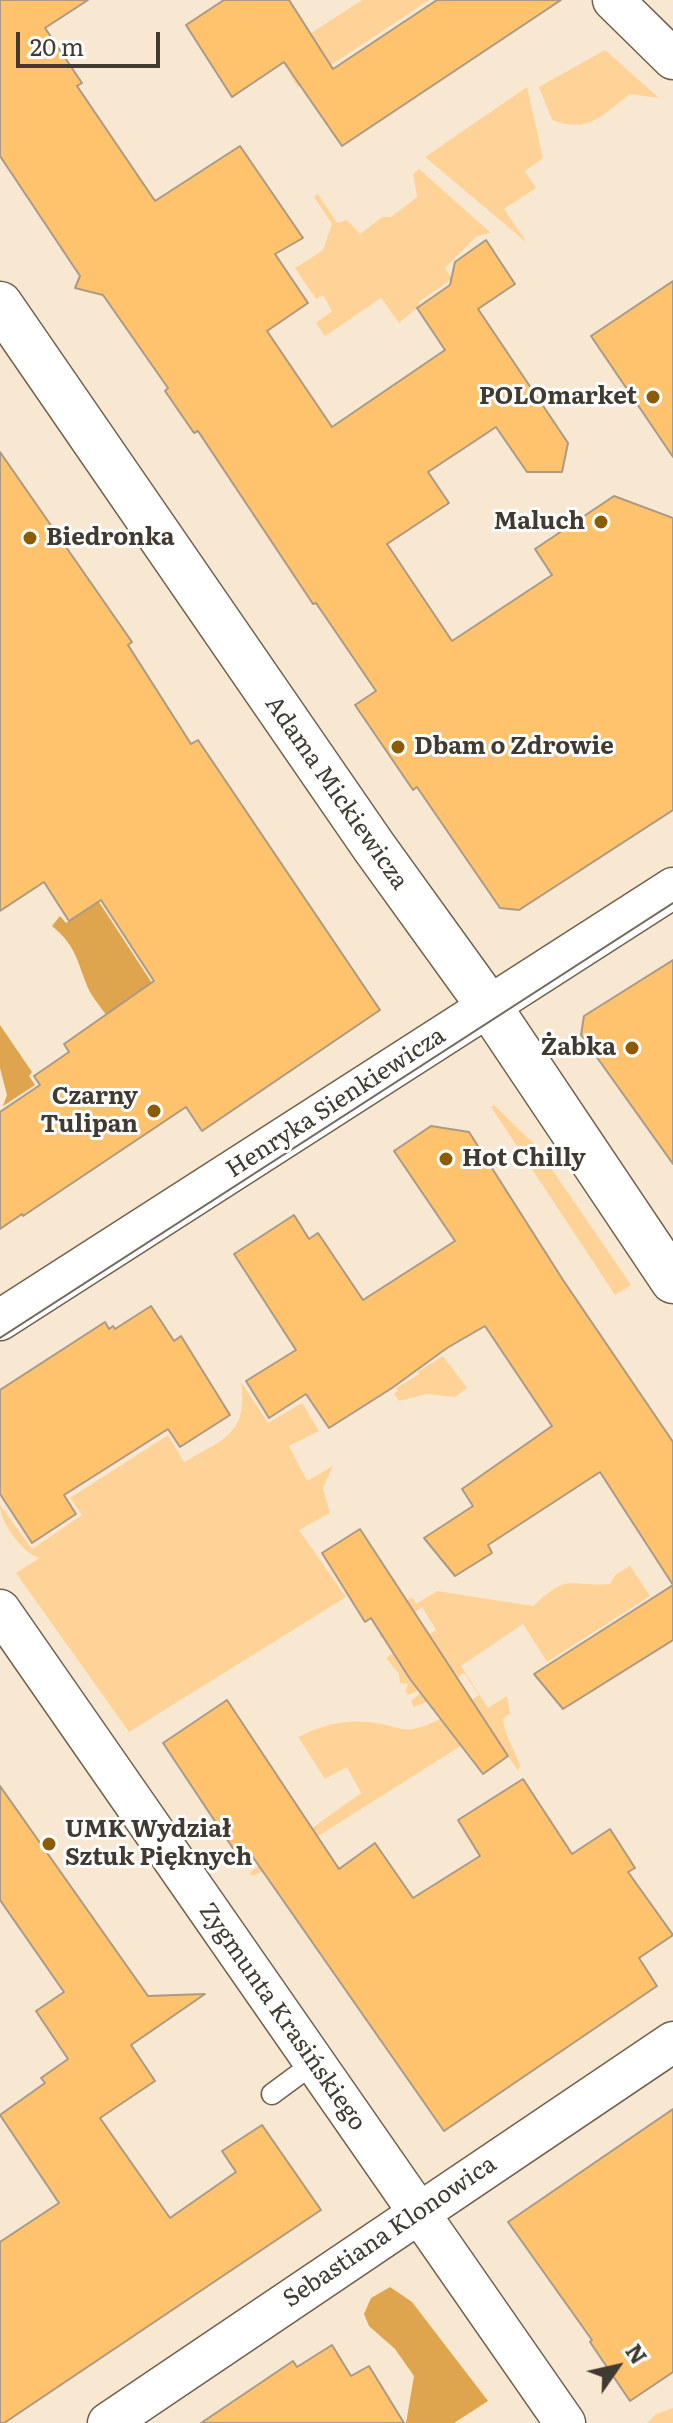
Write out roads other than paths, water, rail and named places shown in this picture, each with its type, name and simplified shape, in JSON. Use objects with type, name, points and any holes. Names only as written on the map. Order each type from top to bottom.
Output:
[{"type":"street","points":[[613,0],[673,59]]},
{"type":"street","name":"Adama Mickiewicza","points":[[0,304],[379,843],[673,1281]]},
{"type":"street","name":"Henryka Sienkiewicza","points":[[0,1320],[673,888]]},
{"type":"street","name":"Zygmunta Krasińskiego","points":[[0,1610],[417,2212],[553,2414]]},
{"type":"street","name":"Sebastiana Klonowica","points":[[108,2423],[673,2042]]},
{"type":"lane","points":[[272,2094],[314,2063]]},
{"type":"tram line","points":[[0,1338],[673,903]]},
{"type":"place","name":"POLOmarket","points":[[653,397]]},
{"type":"place","name":"Maluch","points":[[601,522]]},
{"type":"place","name":"Biedronka","points":[[30,538]]},
{"type":"place","name":"Dbam o Zdrowie","points":[[398,747]]},
{"type":"place","name":"Żabka","points":[[632,1048]]},
{"type":"place","name":"Czarny Tulipan","points":[[154,1111]]},
{"type":"place","name":"Hot Chilly","points":[[446,1159]]},
{"type":"place","name":"UMK Wydział Sztuk Pięknych","points":[[49,1844]]}]
